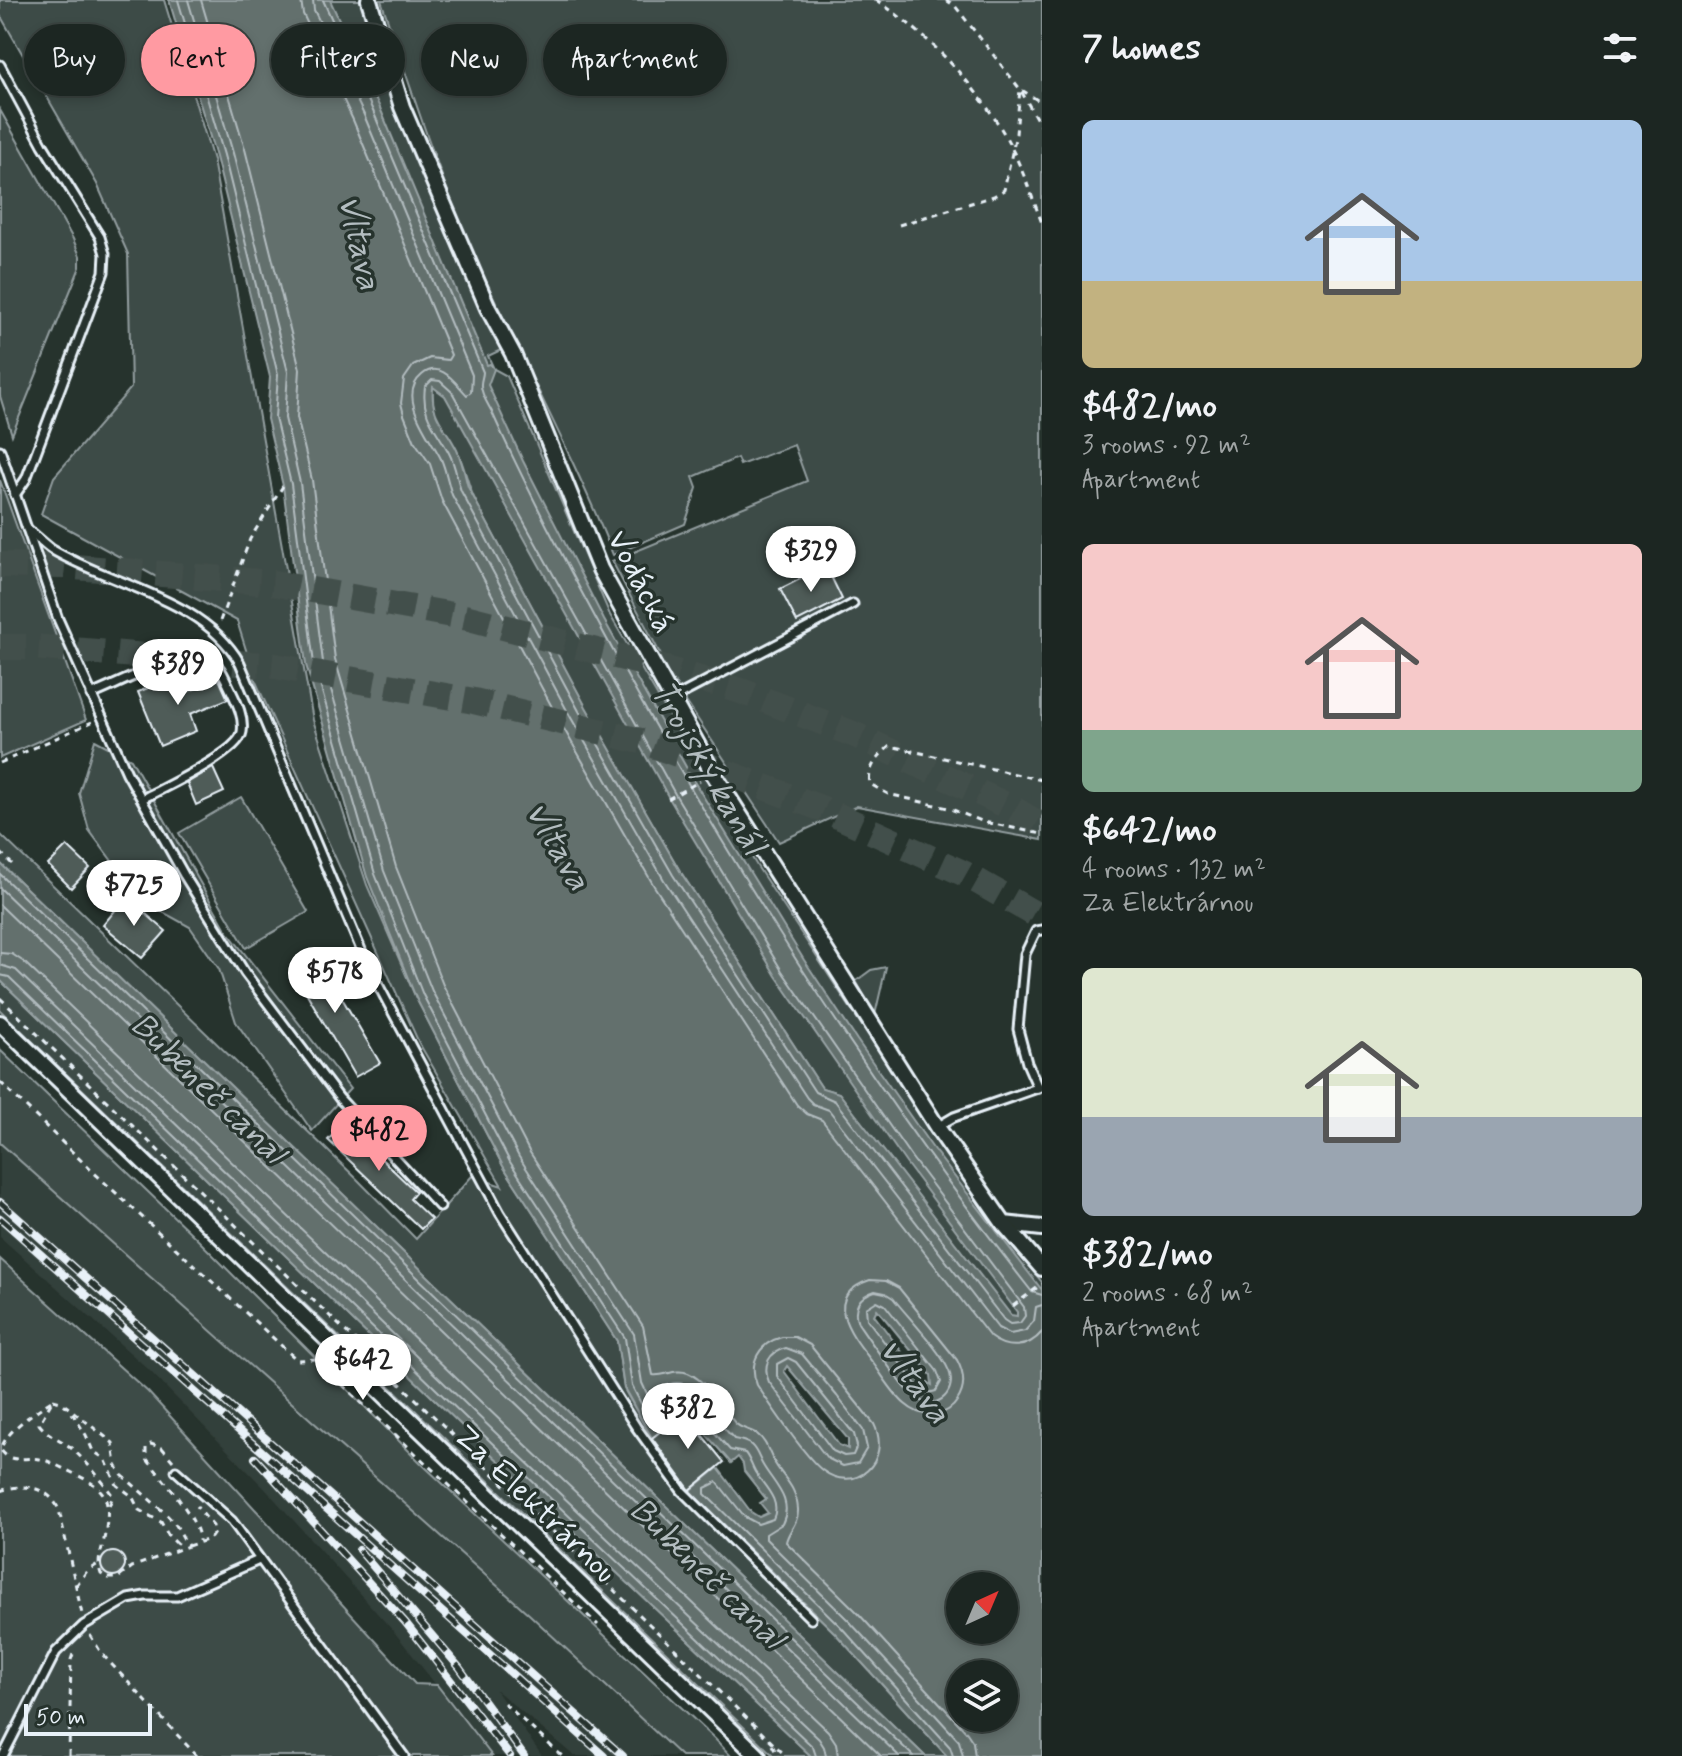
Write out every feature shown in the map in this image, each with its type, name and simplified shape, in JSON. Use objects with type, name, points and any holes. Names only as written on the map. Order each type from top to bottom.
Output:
[{"type":"street","name":"Vodácká","points":[[369,0],[402,107],[488,308],[513,354],[600,569],[713,773],[937,1127],[1004,1224],[1042,1268]]},
{"type":"street","name":"Za Elektrárnou","points":[[0,1023],[331,1346],[757,1754]]},
{"type":"street","points":[[1004,1224],[1042,1228]]},
{"type":"lane","points":[[0,65],[43,145],[100,237],[105,254],[104,272],[80,342],[26,479],[15,495]]},
{"type":"lane","points":[[0,450],[58,619],[102,718],[184,875],[245,973],[340,1099],[440,1207]]},
{"type":"lane","points":[[27,529],[51,549],[179,609],[229,643],[367,964],[500,1213],[636,1427],[682,1491],[811,1619]]},
{"type":"lane","points":[[672,699],[853,604]]},
{"type":"lane","points":[[91,695],[197,655],[219,665],[243,723],[242,736],[234,746],[216,758],[142,799]]},
{"type":"lane","points":[[937,1127],[954,1117],[1040,1087],[1027,1063],[1018,1029],[1025,954],[1036,931],[1042,930]]},
{"type":"lane","points":[[176,1471],[232,1521],[404,1756]]},
{"type":"lane","points":[[3,1756],[56,1652],[84,1625],[128,1599],[177,1596],[259,1560]]},
{"type":"path","points":[[876,0],[900,16],[952,64],[997,122],[1042,223]]},
{"type":"path","points":[[946,0],[955,6],[1020,89],[1042,129]]},
{"type":"path","points":[[899,225],[994,196],[1004,190],[1020,89]]},
{"type":"path","points":[[1020,89],[1042,103]]},
{"type":"path","points":[[216,633],[250,539],[283,486]]},
{"type":"path","points":[[0,763],[102,718]]},
{"type":"path","points":[[1042,780],[890,746],[873,764],[868,775],[870,784],[888,794],[948,808],[984,822],[1042,834]]},
{"type":"path","points":[[668,799],[695,783]]},
{"type":"path","points":[[0,852],[12,864]]},
{"type":"path","points":[[0,998],[786,1756]]},
{"type":"path","points":[[0,1082],[297,1360],[316,1360],[331,1346]]},
{"type":"path","points":[[1013,1306],[1040,1285]]},
{"type":"path","points":[[316,1360],[488,1523]]},
{"type":"path","points":[[53,1400],[39,1424],[45,1433],[69,1446],[113,1496],[98,1564],[101,1574],[113,1579],[132,1567],[210,1539],[214,1533],[213,1526],[191,1501]]},
{"type":"path","points":[[109,1506],[104,1495],[91,1482],[38,1458],[8,1458],[1,1450],[4,1440],[33,1412],[53,1400],[61,1402],[113,1443],[116,1465],[122,1475],[165,1513],[188,1546]]},
{"type":"path","points":[[70,1410],[93,1451],[105,1459],[117,1485],[132,1496],[139,1510],[161,1522],[181,1549]]},
{"type":"path","points":[[176,1471],[171,1458],[162,1448],[151,1444],[146,1446],[146,1458],[191,1518],[200,1534],[199,1541]]},
{"type":"path","points":[[0,1491],[37,1488],[55,1500],[84,1625],[102,1654],[197,1756]]},
{"type":"path","points":[[76,1586],[87,1571],[98,1564]]},
{"type":"path","points":[[69,1756],[71,1660],[84,1625]]},
{"type":"path","points":[[504,1703],[562,1756]]},
{"type":"path","points":[[769,1740],[778,1756]]},
{"type":"shaded area","points":[[0,0],[164,0],[171,24],[141,24],[141,96],[193,96],[213,160],[313,720],[367,885],[416,998],[503,1166],[617,1341],[624,1389],[652,1439],[690,1491],[835,1633],[947,1756],[925,1756],[0,863],[0,834],[416,1239],[472,1176],[502,1186],[419,1043],[256,682],[237,621],[41,514],[54,477],[131,388],[128,254],[97,184],[46,96],[125,96],[125,24],[24,24],[24,57],[0,15]]},
{"type":"shaded area","points":[[330,0],[369,0],[376,24],[336,24]]},
{"type":"shaded area","points":[[381,0],[1042,0],[1042,840],[857,806],[779,842],[681,694],[612,561],[807,481],[794,445],[740,465],[737,458],[693,477],[697,488],[685,524],[613,555],[449,194],[405,71],[405,24],[389,24]]},
{"type":"shaded area","points":[[356,96],[399,96],[503,349],[488,356],[494,369],[507,376],[610,615],[757,866],[985,1213],[1042,1282],[1042,1293],[1017,1316],[1011,1316],[839,1093],[822,1088],[680,871],[586,708],[476,502],[459,455],[435,413],[433,386]]},
{"type":"shaded area","points":[[0,110],[80,256],[80,267],[12,435],[0,396]]},
{"type":"shaded area","points":[[0,480],[86,720],[0,758]]},
{"type":"shaded area","points":[[95,740],[131,759],[227,931],[350,1089],[312,1131],[236,1022],[219,969],[190,927],[141,900],[89,830],[79,793]]},
{"type":"shaded area","points":[[241,797],[308,912],[246,948],[179,833]]},
{"type":"shaded area","points":[[886,967],[875,1015],[856,981],[871,970]]},
{"type":"shaded area","points":[[0,980],[486,1449],[811,1756],[774,1756],[0,1010]]},
{"type":"shaded area","points":[[0,1050],[193,1235],[424,1466],[731,1756],[681,1756],[530,1615],[0,1143]]},
{"type":"shaded area","points":[[0,1143],[530,1615],[681,1756],[574,1756],[495,1689],[542,1756],[492,1756],[395,1633],[268,1492],[147,1368],[0,1237]]},
{"type":"shaded area","points":[[0,1259],[148,1392],[415,1684],[437,1685],[492,1756],[0,1756]]},
{"type":"water","name":"Vltava","points":[[169,0],[330,0],[341,24],[271,24],[271,96],[374,96],[487,365],[494,369],[488,385],[523,461],[604,620],[695,783],[857,1040],[934,1150],[1042,1290],[1042,1756],[947,1756],[835,1633],[690,1491],[718,1468],[751,1512],[759,1517],[768,1513],[760,1503],[766,1499],[744,1471],[738,1457],[731,1463],[677,1401],[673,1402],[677,1419],[652,1438],[624,1388],[617,1341],[503,1166],[416,998],[367,877],[306,665],[283,486],[267,419],[270,377],[216,157],[198,96],[255,96],[255,24],[176,24]],"holes":[[[433,387],[445,396],[669,798],[776,976],[1017,1316],[1011,1315],[839,1093],[822,1088],[680,871],[586,707],[468,487],[459,454],[436,414]],[[877,1309],[931,1375],[932,1385],[924,1381],[874,1315]],[[787,1366],[848,1439],[848,1449],[839,1445],[784,1371]]]},
{"type":"water","name":"Bubeneč canal","points":[[0,863],[925,1756],[811,1756],[486,1449],[0,980]]},
{"type":"building","points":[[826,566],[842,599],[797,622],[780,589]]},
{"type":"building","points":[[175,677],[182,694],[219,679],[228,699],[190,714],[196,731],[160,746],[138,692]]},
{"type":"building","points":[[213,768],[224,792],[196,805],[187,783]]},
{"type":"building","points":[[67,846],[90,868],[71,888],[48,865]]},
{"type":"building","points":[[126,897],[166,931],[142,958],[103,925]]},
{"type":"building","points":[[315,952],[380,1063],[355,1077],[291,966]]},
{"type":"building","points":[[344,1123],[416,1192],[410,1199],[431,1219],[421,1229],[328,1140]]},
{"type":"building","points":[[684,1413],[724,1462],[690,1490],[652,1438]]},
{"type":"building","points":[[113,1552],[122,1555],[125,1564],[122,1573],[113,1576],[104,1573],[101,1564],[104,1555]]},
{"type":"tunnel","points":[[0,565],[62,566],[273,583],[469,618],[741,691],[853,734],[1012,808],[1042,826]]},
{"type":"tunnel","points":[[0,647],[275,666],[474,701],[645,742],[823,809],[963,873],[1042,918]]},
{"type":"railway","points":[[0,1202],[623,1756]]},
{"type":"railway","points":[[0,1218],[604,1756]]},
{"type":"railway","points":[[255,1458],[405,1622],[510,1756]]},
{"type":"railway","points":[[359,1550],[459,1667],[524,1756]]},
{"type":"water label","name":"Trojský kanál","points":[[709,767]]}]
